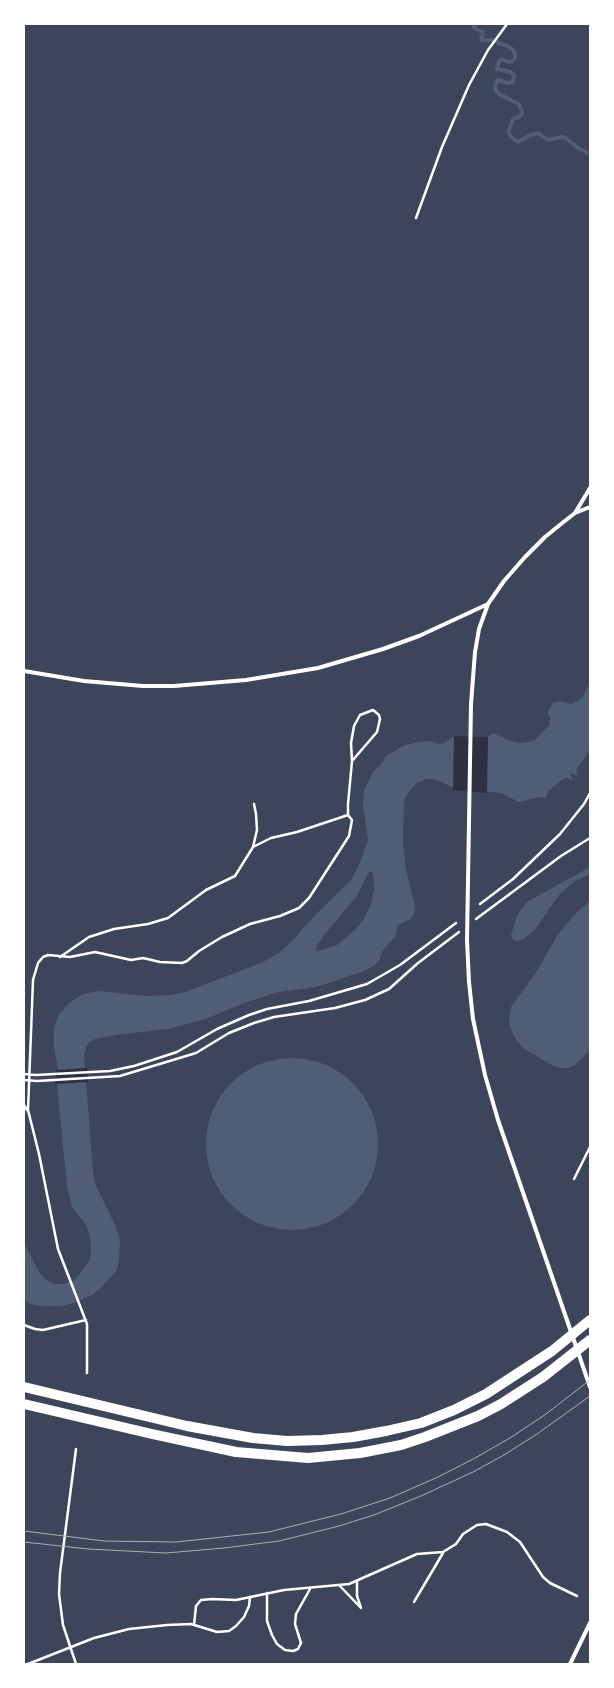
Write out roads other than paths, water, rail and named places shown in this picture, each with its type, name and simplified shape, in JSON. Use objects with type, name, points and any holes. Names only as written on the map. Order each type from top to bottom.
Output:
[{"type":"main road","points":[[24,1387],[187,1426],[253,1438],[287,1441],[353,1437],[386,1431],[421,1422],[454,1410],[486,1394],[552,1351],[590,1320]]},
{"type":"main road","points":[[24,1404],[236,1452],[308,1458],[360,1453],[401,1445],[478,1416],[501,1404],[543,1377],[590,1340]]},
{"type":"street","points":[[575,513],[590,488]]},
{"type":"street","points":[[590,507],[575,513],[545,537],[526,556],[504,581],[488,604],[479,629],[474,652],[470,737],[467,940],[473,1019],[484,1075],[590,1387]]},
{"type":"street","points":[[24,671],[84,681],[143,686],[174,686],[246,680],[318,668],[383,649],[420,636],[488,604]]},
{"type":"street","points":[[570,1664],[590,1623]]},
{"type":"waterway","points":[[474,24],[474,28],[483,32],[481,40],[494,40],[500,44],[506,45],[515,53],[515,58],[513,61],[508,62],[502,59],[499,61],[497,69],[511,72],[514,76],[513,82],[507,83],[498,80],[495,86],[496,91],[499,94],[519,104],[522,112],[521,116],[513,119],[509,129],[509,133],[513,139],[518,142],[530,135],[538,133],[548,140],[562,137],[566,138],[578,148],[590,154]]},
{"type":"tram line","points":[[24,1531],[104,1541],[176,1542],[269,1532],[341,1514],[390,1498],[438,1477],[475,1458],[510,1438],[546,1414],[590,1380]]},
{"type":"tram line","points":[[24,1542],[88,1549],[166,1553],[279,1541],[339,1526],[374,1515],[421,1496],[473,1472],[504,1455],[537,1434],[590,1396]]}]
